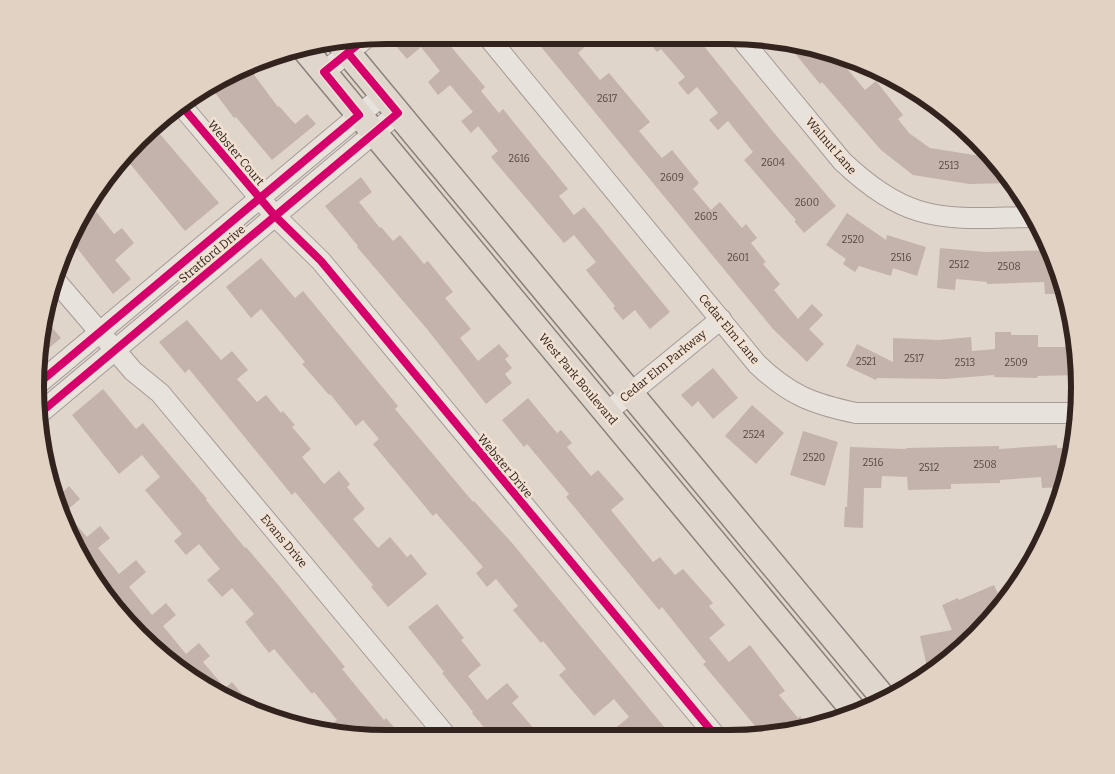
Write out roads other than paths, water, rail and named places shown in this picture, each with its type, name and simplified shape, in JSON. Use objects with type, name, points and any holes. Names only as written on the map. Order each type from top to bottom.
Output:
[{"type":"main road","points":[[352,46],[390,104],[881,695]]},
{"type":"main road","name":"West Park Boulevard","points":[[308,53],[851,707]]},
{"type":"street","name":"Cedar Elm Lane","points":[[494,44],[757,364],[768,375],[794,394],[824,406],[856,413],[1070,413]]},
{"type":"street","name":"Walnut Lane","points":[[745,44],[842,160],[860,178],[887,198],[918,211],[952,217],[1026,217]]},
{"type":"street","points":[[324,72],[349,46]]},
{"type":"street","name":"Stratford Drive","points":[[44,379],[259,198],[366,124],[390,104]]},
{"type":"street","name":"Webster Court","points":[[185,110],[275,216]]},
{"type":"street","name":"Stratford Drive","points":[[44,410],[275,216],[366,124]]},
{"type":"street","name":"Webster Drive","points":[[275,216],[322,261],[711,730]]},
{"type":"street","name":"Evans Drive","points":[[59,286],[114,351],[133,371],[160,394],[441,730]]},
{"type":"street","name":"Cedar Elm Parkway","points":[[606,413],[721,320]]}]
